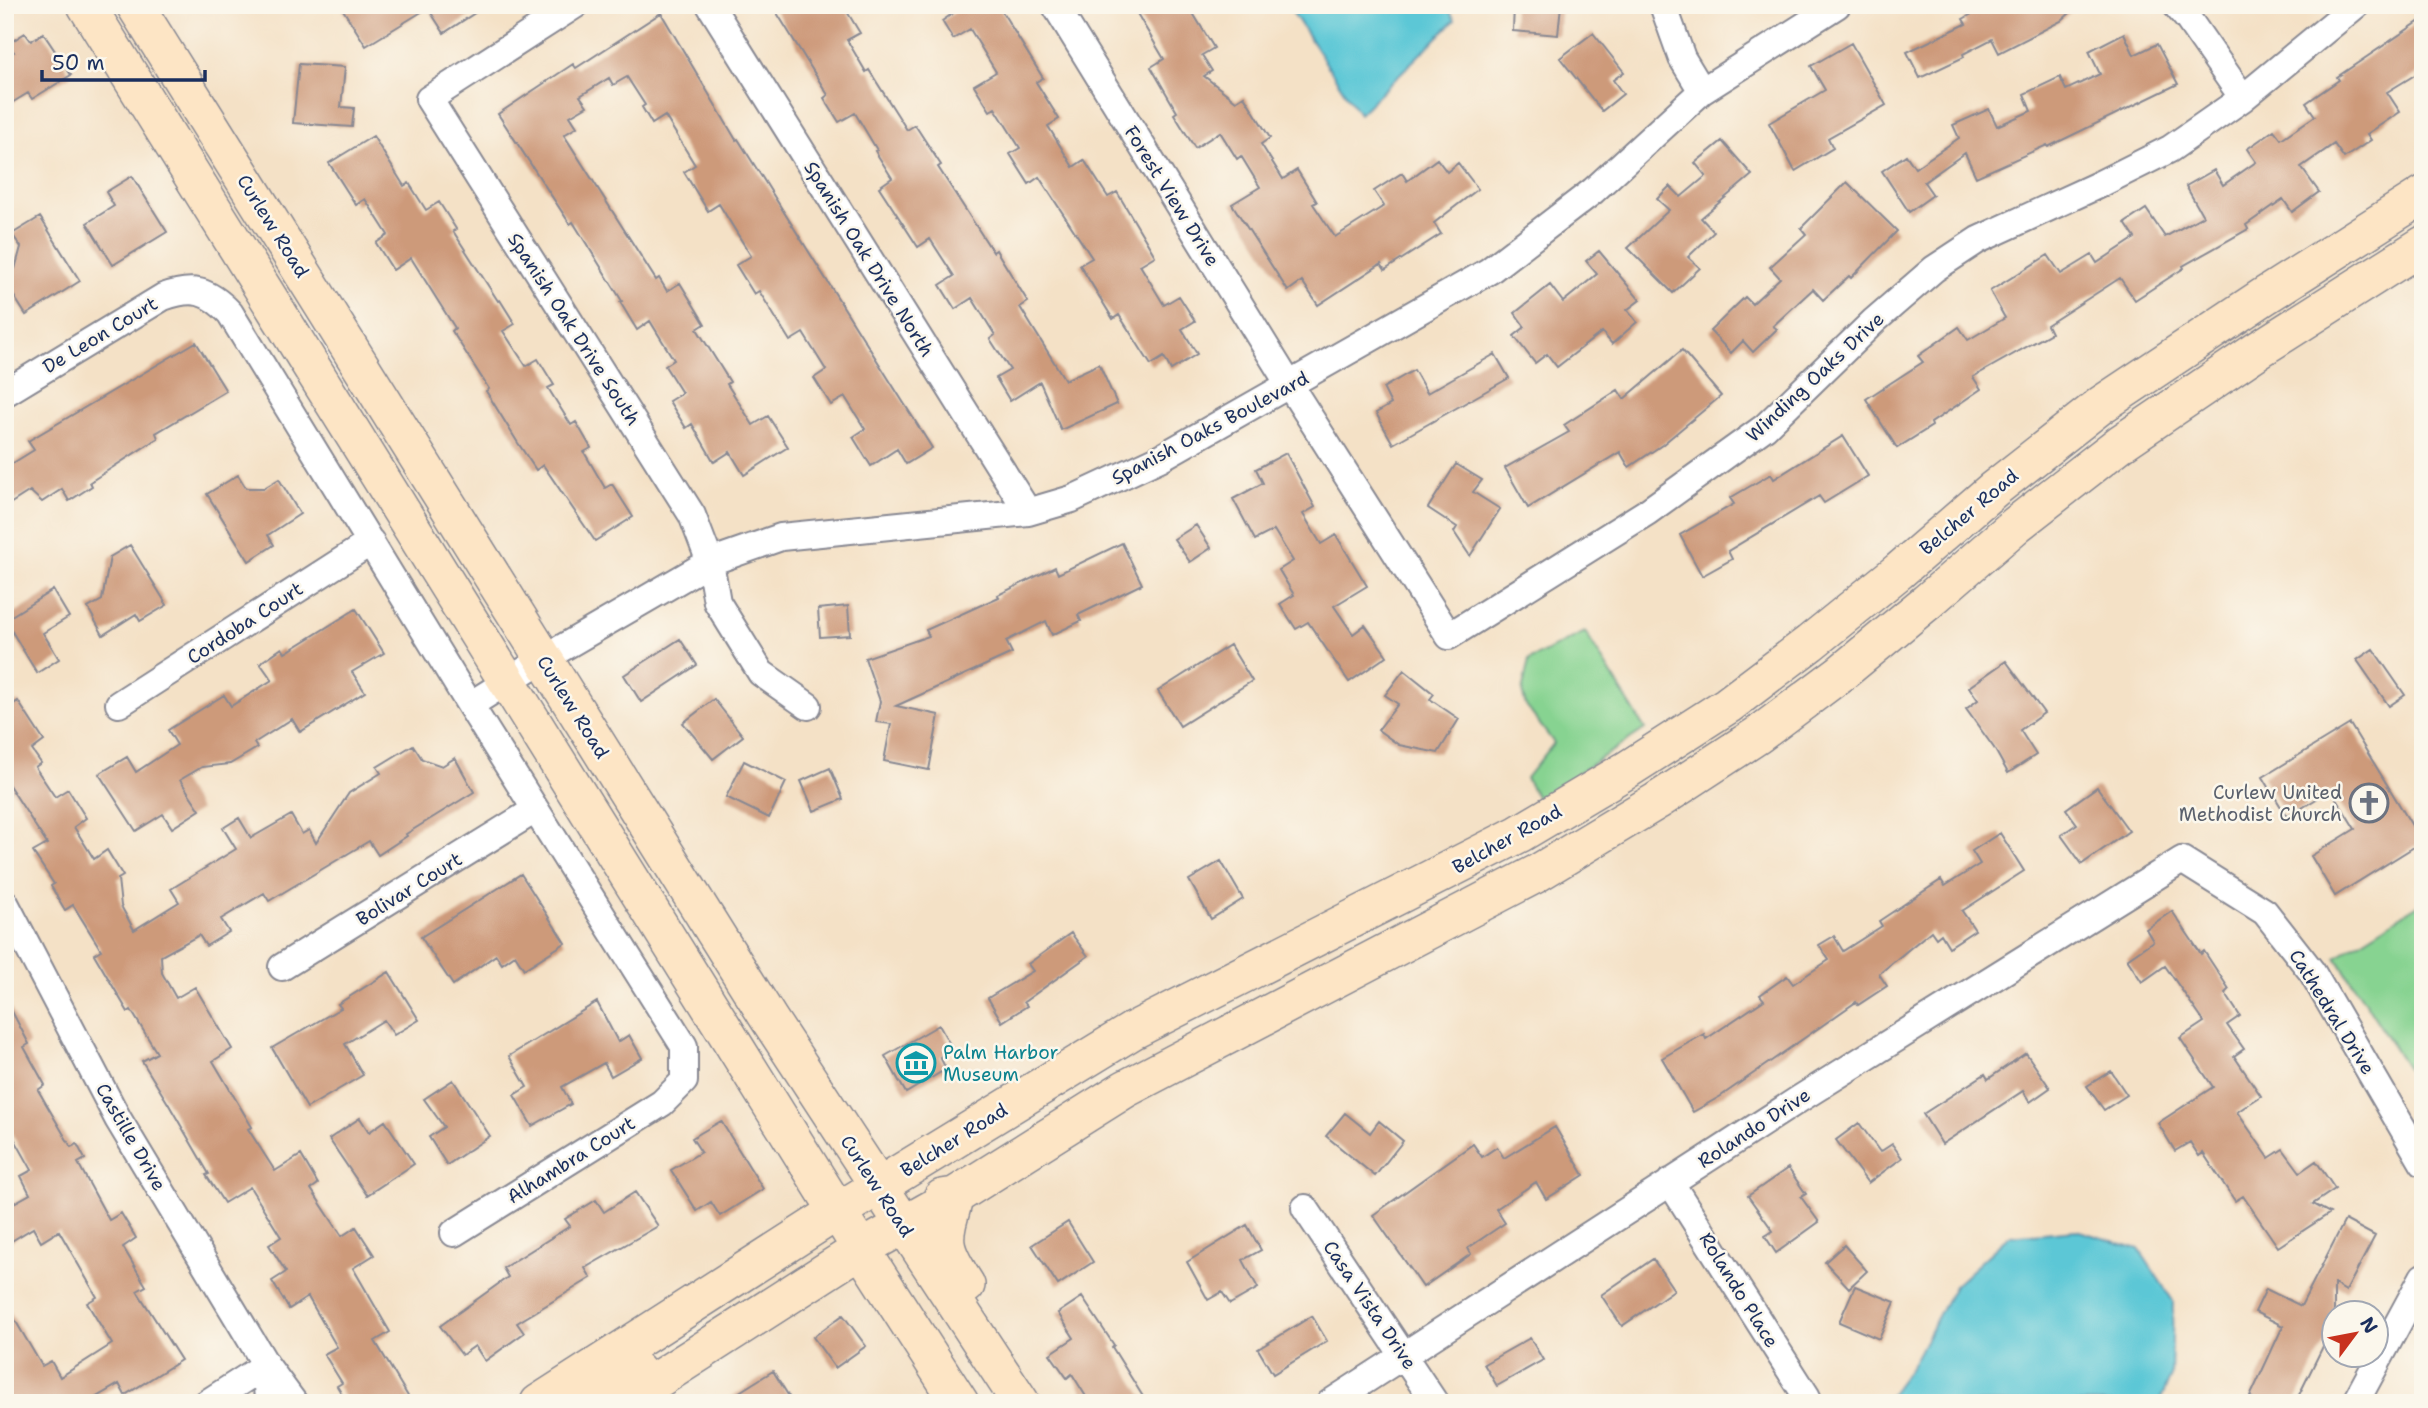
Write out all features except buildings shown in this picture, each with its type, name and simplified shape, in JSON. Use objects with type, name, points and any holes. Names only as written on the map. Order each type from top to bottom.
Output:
[{"type":"main road","name":"Curlew Road","points":[[86,5],[805,1158],[864,1218],[1021,1403]]},
{"type":"main road","name":"Curlew Road","points":[[135,5],[543,659],[850,1144],[864,1218],[884,1285],[960,1403]]},
{"type":"main road","name":"Belcher Road","points":[[621,1403],[864,1218],[1132,1031],[1520,834],[1728,705],[1899,572],[1994,489],[2101,405],[2423,195]]},
{"type":"main road","name":"Belcher Road","points":[[540,1402],[864,1218],[955,1196],[1125,1089],[1536,874],[1668,794],[1758,735],[1841,673],[2017,524],[2121,443],[2258,350],[2423,245]]},
{"type":"main road","points":[[634,884],[691,942],[864,1218],[914,1282],[994,1403]]},
{"type":"main road","points":[[850,1144],[873,1152],[893,1150],[911,1143],[1121,1012],[1197,979],[1297,947]]},
{"type":"main road","points":[[540,1402],[640,1319],[792,1220],[805,1206],[808,1189],[805,1158]]},
{"type":"main road","points":[[955,1196],[944,1232],[948,1258],[1043,1403]]},
{"type":"main road","points":[[589,1403],[806,1262],[864,1218]]},
{"type":"main road","points":[[635,1403],[730,1351],[833,1286],[855,1283],[884,1285]]},
{"type":"street","name":"Spanish Oak Drive South","points":[[575,5],[429,99],[692,515],[710,562],[718,602],[761,673],[808,706]]},
{"type":"street","name":"Spanish Oak Drive North","points":[[710,5],[1028,512]]},
{"type":"street","name":"Forest View Drive","points":[[1055,5],[1290,386]]},
{"type":"street","points":[[1663,5],[1682,58],[1702,91]]},
{"type":"street","name":"Spanish Oaks Boulevard","points":[[470,705],[543,659],[710,562],[781,537],[1028,512],[1072,499],[1160,458],[1489,271],[1593,191],[1702,91],[1837,5]]},
{"type":"street","points":[[2176,5],[2243,98]]},
{"type":"street","name":"Winding Oaks Drive","points":[[1290,386],[1449,636],[1647,512],[1765,426],[1874,321],[1934,269],[1978,240],[2170,149],[2243,98],[2356,5]]},
{"type":"street","name":"De Leon Court","points":[[5,393],[163,297],[180,291],[200,291],[217,299],[230,313],[371,542]]},
{"type":"street","points":[[371,542],[535,810]]},
{"type":"street","name":"Cordoba Court","points":[[119,704],[371,542]]},
{"type":"street","name":"Bolivar Court","points":[[282,967],[535,810]]},
{"type":"street","name":"Alhambra Court","points":[[454,1233],[662,1102],[684,1081],[684,1046],[535,810]]},
{"type":"street","name":"Cathedral Drive","points":[[2182,860],[2265,912],[2312,972],[2423,1163]]},
{"type":"street","name":"Rolando Drive","points":[[1330,1403],[1820,1086],[2182,860]]},
{"type":"street","name":"Castille Drive","points":[[5,903],[118,1119],[266,1365],[295,1403]]},
{"type":"street","name":"Rolando Place","points":[[1671,1182],[1807,1397]]},
{"type":"street","name":"Casa Vista Drive","points":[[1305,1208],[1435,1403]]},
{"type":"street","points":[[2355,1403],[2423,1277]]},
{"type":"street","points":[[207,1403],[266,1365]]},
{"type":"street","name":"Castille Drive","points":[[266,1365],[268,1403]]},
{"type":"green space","points":[[1585,632],[1645,729],[1538,800],[1526,778],[1554,743],[1526,706],[1522,692],[1529,660]]},
{"type":"green space","points":[[2423,902],[2423,1093],[2336,957]]},
{"type":"water","points":[[1288,5],[1446,5],[1455,20],[1359,114]]},
{"type":"water","points":[[2076,1230],[2139,1249],[2173,1301],[2171,1376],[2159,1403],[1884,1403],[1912,1365],[1954,1286],[2009,1236]]},
{"type":"place","name":"Curlew United Methodist Church","points":[[2369,803]]},
{"type":"place","name":"Palm Harbor Museum","points":[[916,1063]]}]
